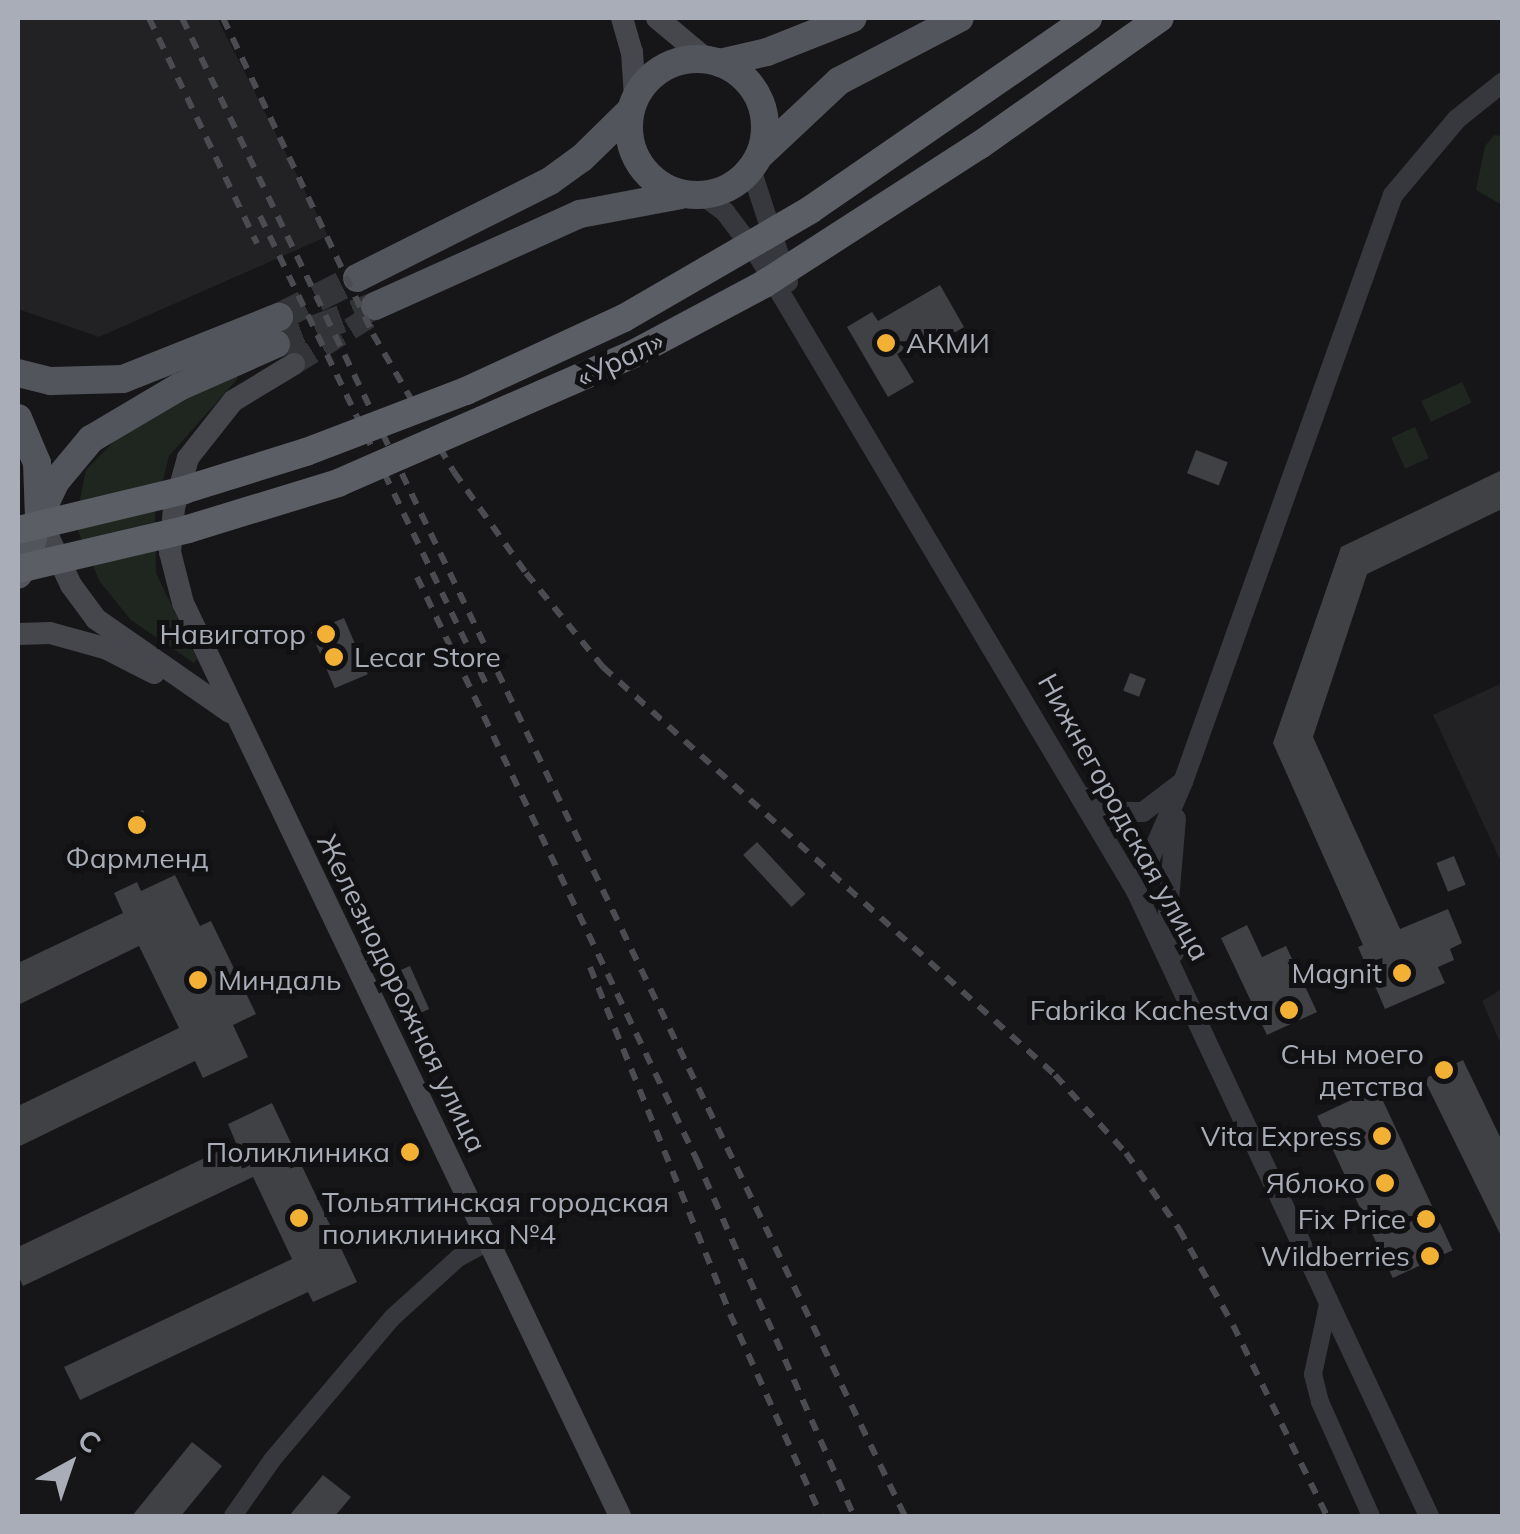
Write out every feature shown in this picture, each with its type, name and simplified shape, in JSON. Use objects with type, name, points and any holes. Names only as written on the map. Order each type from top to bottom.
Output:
[{"type":"highway","name":"«Урал»","points":[[28,524],[184,490],[306,452],[466,391],[624,318],[810,210],[1088,18]]},
{"type":"highway","name":"«Урал»","points":[[18,572],[188,529],[338,483],[633,354],[764,284],[947,167],[1160,18]]},
{"type":"main road","points":[[622,18],[632,52],[629,139],[640,165],[660,185],[694,195]]},
{"type":"main road","points":[[658,18],[713,61],[744,78],[760,101],[765,129],[754,163]]},
{"type":"main road","points":[[357,278],[550,181],[582,158],[664,66],[767,52],[853,18]]},
{"type":"main road","points":[[373,311],[426,282],[580,214],[629,202],[729,188],[839,81],[960,18]]},
{"type":"main road","points":[[28,524],[90,439],[164,395],[283,342]]},
{"type":"main road","points":[[18,373],[51,381],[123,379],[283,342]]},
{"type":"main road","name":"Железнодорожная улица","points":[[283,342],[188,458],[174,508],[170,552],[183,604],[232,714],[620,1516]]},
{"type":"main road","points":[[18,418],[37,463],[18,572]]},
{"type":"main road","points":[[28,524],[96,619],[232,714]]},
{"type":"main road","points":[[18,634],[50,633],[105,648],[232,714]]},
{"type":"street","points":[[1136,891],[1182,782],[1394,195],[1457,118],[1502,83]]},
{"type":"street","points":[[754,163],[811,345]]},
{"type":"street","name":"Нижнегородская улица","points":[[694,195],[725,212],[759,257],[1084,797],[1176,971],[1429,1516]]},
{"type":"street","points":[[1084,797],[1112,812],[1143,812],[1182,782]]},
{"type":"street","points":[[1176,971],[1168,912],[1171,851],[1182,782]]},
{"type":"street","points":[[233,1516],[272,1460],[393,1317],[458,1258],[488,1242]]},
{"type":"street","points":[[1329,1300],[1313,1374],[1320,1402],[1371,1516]]},
{"type":"shaded area","points":[[18,18],[217,18],[328,236],[99,337],[18,309]]},
{"type":"shaded area","points":[[1494,135],[1502,136],[1502,205],[1476,190],[1485,146]]},
{"type":"shaded area","points":[[233,374],[238,378],[169,456],[155,512],[156,573],[197,659],[194,663],[131,620],[100,582],[75,524],[86,470],[125,430]]},
{"type":"shaded area","points":[[1462,382],[1472,403],[1431,422],[1421,401]]},
{"type":"shaded area","points":[[1415,427],[1429,458],[1405,469],[1391,438]]},
{"type":"shaded area","points":[[1502,683],[1502,864],[1433,715]]},
{"type":"shaded area","points":[[1502,989],[1502,1047],[1482,1001]]},
{"type":"building","name":"АКМИ","points":[[940,285],[964,327],[929,348],[924,338],[897,354],[914,382],[888,397],[847,327],[872,312],[878,321]]},
{"type":"building","points":[[1196,450],[1228,462],[1219,486],[1187,473]]},
{"type":"building","points":[[1502,470],[1502,509],[1367,574],[1313,737],[1400,929],[1448,909],[1462,943],[1450,949],[1454,960],[1438,967],[1445,983],[1385,1009],[1358,947],[1363,945],[1273,743],[1341,547]]},
{"type":"building","points":[[344,618],[368,674],[335,688],[311,632]]},
{"type":"building","points":[[1130,673],[1146,679],[1139,697],[1123,691]]},
{"type":"building","points":[[143,810],[151,829],[136,836],[127,817]]},
{"type":"building","points":[[757,842],[805,894],[792,907],[743,855]]},
{"type":"building","points":[[1454,856],[1466,885],[1448,892],[1436,863]]},
{"type":"building","points":[[175,875],[200,926],[211,921],[256,1014],[233,1025],[248,1057],[203,1078],[195,1061],[18,1147],[18,1106],[179,1028],[139,946],[18,1005],[18,963],[123,913],[114,893],[137,882],[141,891]]},
{"type":"building","points":[[1247,925],[1262,957],[1286,946],[1317,1012],[1267,1035],[1221,938]]},
{"type":"building","points":[[410,966],[429,1009],[413,1016],[394,973]]},
{"type":"building","points":[[1463,1060],[1502,1141],[1502,1238],[1424,1079]]},
{"type":"building","name":"Яблоко","points":[[1377,1088],[1453,1250],[1393,1278],[1317,1116]]},
{"type":"building","points":[[272,1103],[357,1282],[313,1302],[308,1292],[80,1400],[64,1367],[292,1259],[253,1177],[23,1286],[18,1275],[18,1247],[236,1143],[228,1124]]},
{"type":"building","points":[[192,1442],[222,1466],[181,1516],[132,1516]]},
{"type":"building","points":[[323,1475],[351,1497],[335,1516],[289,1516]]},
{"type":"tunnel","points":[[279,317],[357,278]]},
{"type":"tunnel","points":[[276,344],[375,306]]},
{"type":"tunnel","points":[[294,364],[371,316]]},
{"type":"railway","points":[[149,18],[257,243]]},
{"type":"railway","points":[[182,18],[905,1516]]},
{"type":"railway","points":[[223,18],[373,334],[454,472],[526,573],[603,667],[1055,1075],[1126,1153],[1179,1229],[1233,1325],[1327,1516]]},
{"type":"railway","points":[[260,216],[486,684]]},
{"type":"railway","points":[[417,577],[696,1158],[854,1516]]},
{"type":"railway","points":[[590,967],[730,1314],[821,1516]]},
{"type":"place","name":"АКМИ","points":[[886,343]]},
{"type":"place","name":"Навигатор","points":[[326,634]]},
{"type":"place","name":"Lecar Store","points":[[334,657]]},
{"type":"place","name":"Фармленд","points":[[137,825]]},
{"type":"place","name":"Magnit","points":[[1402,973]]},
{"type":"place","name":"Миндаль","points":[[198,980]]},
{"type":"place","name":"Fabrika Kachestva","points":[[1289,1010]]},
{"type":"place","name":"Сны моего детства","points":[[1444,1070]]},
{"type":"place","name":"Vita Express","points":[[1382,1136]]},
{"type":"place","name":"Поликлиника","points":[[410,1152]]},
{"type":"place","name":"Яблоко","points":[[1385,1183]]},
{"type":"place","name":"Тольяттинская городская поликлиника №4","points":[[299,1218]]},
{"type":"place","name":"Fix Price","points":[[1426,1219]]},
{"type":"place","name":"Wildberries","points":[[1430,1256]]}]
